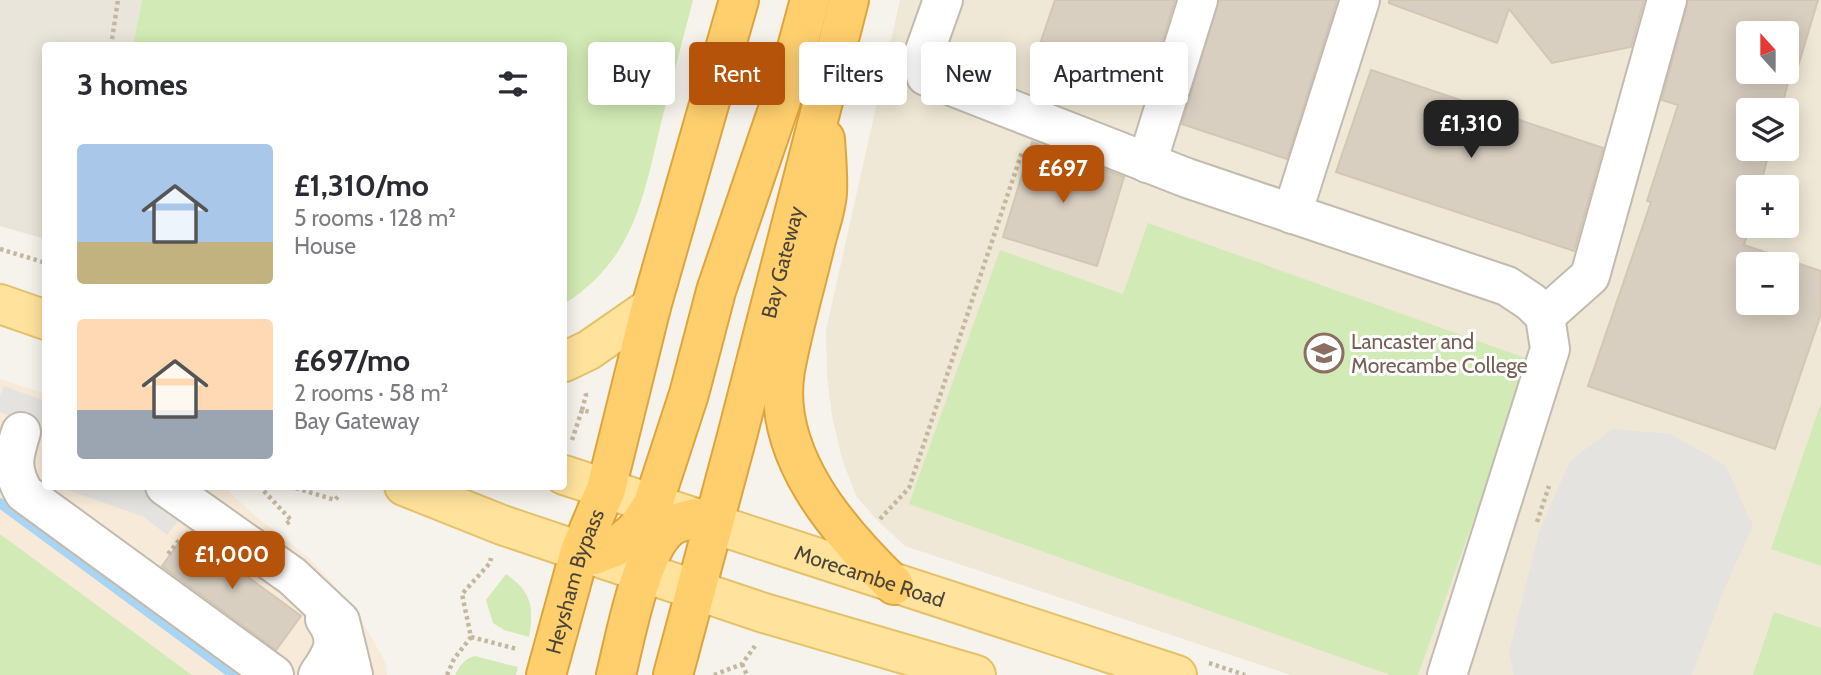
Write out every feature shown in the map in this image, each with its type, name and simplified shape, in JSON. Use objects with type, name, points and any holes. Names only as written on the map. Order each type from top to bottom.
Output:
[{"type":"highway","points":[[606,489],[650,307],[739,0]]},
{"type":"highway","points":[[587,553],[617,546],[636,530],[653,504],[689,394],[716,291],[789,76],[810,0]]},
{"type":"highway","name":"Bay Gateway","points":[[838,42],[849,0]]},
{"type":"highway","name":"Bay Gateway","points":[[705,520],[821,105]]},
{"type":"highway","points":[[824,105],[827,194],[785,372],[785,415],[809,482],[830,516],[866,558],[894,585]]},
{"type":"highway","name":"Heysham Bypass","points":[[535,663],[587,553],[606,489]]},
{"type":"highway","points":[[616,675],[654,545],[671,526],[705,520],[696,590],[673,675]]},
{"type":"main road","points":[[0,304],[42,311]]},
{"type":"main road","points":[[573,373],[589,350],[650,307]]},
{"type":"main road","name":"Morecambe Road","points":[[567,476],[894,585],[1177,675]]},
{"type":"main road","points":[[414,490],[502,524],[789,621],[976,675]]},
{"type":"street","points":[[943,0],[922,59],[926,76],[1147,163],[1507,286],[1531,302],[1545,316],[1550,349],[1447,675]]},
{"type":"street","points":[[1147,163],[1198,0]]},
{"type":"street","points":[[1292,214],[1360,0]]},
{"type":"street","points":[[1545,316],[1590,276],[1667,0]]},
{"type":"street","points":[[22,433],[13,461],[15,477],[24,493],[263,667],[279,670],[299,656],[322,615]]},
{"type":"street","points":[[172,490],[292,576],[340,621],[353,675]]},
{"type":"street","points":[[292,576],[333,630],[331,657],[318,675]]},
{"type":"path","points":[[112,42],[118,0]]},
{"type":"path","points":[[878,521],[909,488],[1034,118]]},
{"type":"path","points":[[0,249],[42,262]]},
{"type":"path","points":[[573,373],[586,395],[582,410]]},
{"type":"path","points":[[302,490],[335,500],[340,494]]},
{"type":"path","points":[[447,675],[454,659],[471,637],[462,594],[490,563]]},
{"type":"path","points":[[471,637],[535,663]]},
{"type":"path","points":[[715,675],[742,664],[754,649]]},
{"type":"path","points":[[742,664],[747,675]]},
{"type":"shaded area","points":[[0,0],[142,0],[134,42],[42,42],[42,238],[0,226]]},
{"type":"shaded area","name":"Lancaster and Morecambe College","points":[[900,0],[1821,0],[1821,675],[1291,675],[905,546],[856,496],[842,459],[832,416],[827,376],[826,330],[876,105],[907,105],[907,42],[891,42]]},
{"type":"shaded area","points":[[0,379],[42,393],[42,490],[227,490],[309,558],[342,594],[363,623],[386,663],[387,675],[192,675],[0,534]]},
{"type":"shaded area","points":[[4,386],[42,400],[42,427],[0,412],[0,396]]},
{"type":"shaded area","points":[[1612,429],[1671,434],[1726,466],[1753,526],[1724,590],[1692,675],[1514,675],[1509,653],[1539,532],[1570,461]]},
{"type":"shaded area","points":[[68,490],[153,490],[182,516],[167,535],[144,517]]},
{"type":"green space","points":[[142,0],[693,0],[675,69],[675,42],[588,42],[588,105],[666,105],[643,197],[634,221],[608,266],[567,302],[567,42],[134,42]]},
{"type":"green space","points":[[1148,223],[1531,360],[1418,675],[1390,675],[909,504],[1000,250],[1123,294]]},
{"type":"green space","points":[[1821,403],[1821,566],[1771,549]]},
{"type":"green space","points":[[0,534],[192,675],[0,675]]},
{"type":"green space","points":[[506,574],[521,587],[529,601],[529,637],[504,630],[493,623],[486,600]]},
{"type":"green space","points":[[1774,612],[1821,628],[1821,675],[1753,675]]},
{"type":"green space","points":[[475,656],[518,667],[516,675],[455,675],[463,663]]},
{"type":"building","points":[[1055,0],[1175,0],[1162,42],[1041,41]]},
{"type":"building","points":[[1219,0],[1337,0],[1287,159],[1182,124]]},
{"type":"building","points":[[1389,0],[1644,0],[1631,47],[1552,63],[1509,9],[1497,43],[1389,3]]},
{"type":"building","points":[[1688,0],[1818,0],[1799,63],[1799,21],[1736,21],[1736,84],[1788,84],[1784,98],[1736,98],[1736,161],[1767,161],[1763,175],[1736,175],[1736,238],[1746,238],[1744,245],[1765,252],[1736,252],[1736,315],[1799,315],[1799,264],[1821,271],[1821,314],[1775,449],[1588,386],[1651,202],[1647,201],[1678,105],[1662,100]]},
{"type":"building","points":[[1371,70],[1603,148],[1574,251],[1336,172]]},
{"type":"building","points":[[1032,142],[1124,177],[1097,266],[1003,237]]},
{"type":"building","points":[[187,532],[301,616],[276,650],[162,566]]},
{"type":"waterway","points":[[0,503],[234,675]]},
{"type":"place","name":"Lancaster and Morecambe College","points":[[1324,353]]}]
